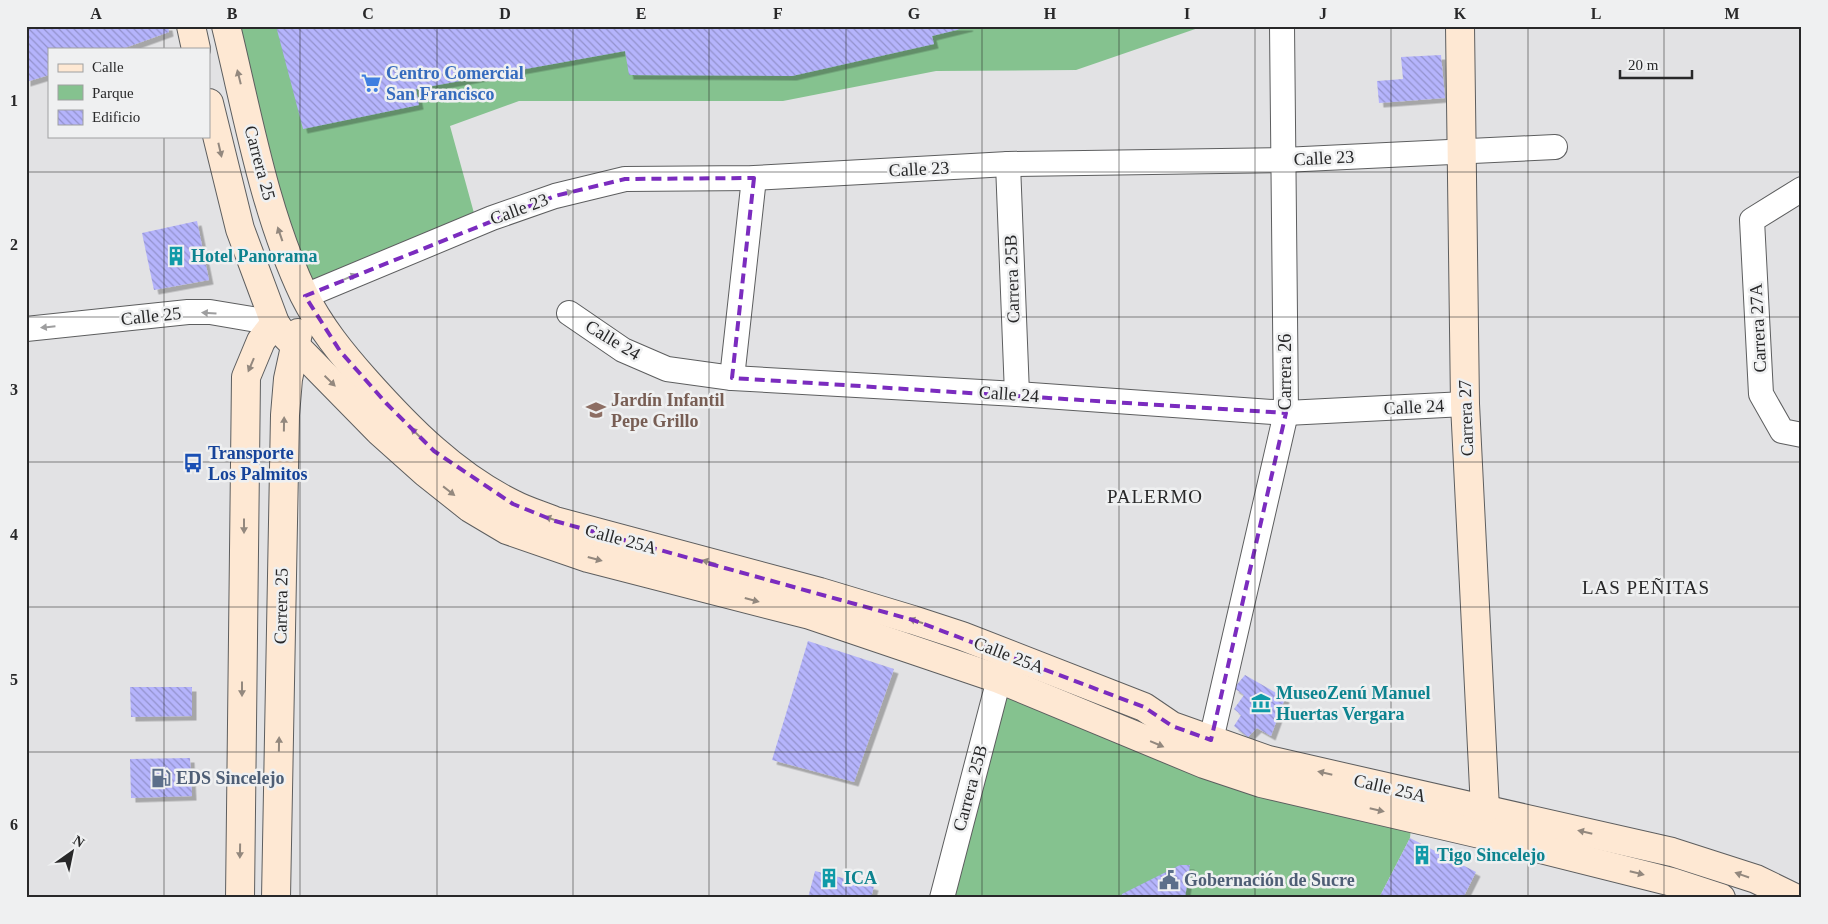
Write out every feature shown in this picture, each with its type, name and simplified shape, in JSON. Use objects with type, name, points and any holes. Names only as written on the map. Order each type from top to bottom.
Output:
[{"type":"main road","points":[[191,26],[196,48]]},
{"type":"main road","name":"Carrera 25","points":[[226,26],[278,231],[305,296]]},
{"type":"main road","name":"Carrera 27","points":[[1460,26],[1465,404],[1485,809]]},
{"type":"main road","name":"Carrera 25","points":[[210,107],[240,229],[289,334],[288,379],[284,415],[276,898]]},
{"type":"main road","points":[[289,334],[305,296]]},
{"type":"main road","name":"Calle 25A","points":[[305,296],[321,325],[340,351],[386,403],[434,450],[474,481],[513,504],[555,521],[820,592],[962,636],[1144,707],[1172,726],[1268,760],[1672,852],[1756,879],[1795,895]]},
{"type":"main road","points":[[240,898],[246,376],[261,341],[289,334],[340,351]]},
{"type":"main road","name":"Calle 25A","points":[[289,334],[379,431],[426,473],[470,508],[507,530],[588,558],[810,615],[999,679],[1204,764],[1261,784],[1493,837],[1672,882],[1721,898]]},
{"type":"main road","points":[[999,679],[1001,671],[1013,669],[1139,718],[1172,726]]},
{"type":"street","name":"Carrera 26","points":[[1212,740],[1286,413],[1282,26]]},
{"type":"street","name":"Calle 23","points":[[305,296],[492,218],[554,196],[625,179],[754,178],[1008,164],[1283,160],[1555,147]]},
{"type":"street","name":"Carrera 25B","points":[[1008,164],[1017,394]]},
{"type":"street","points":[[732,378],[754,178]]},
{"type":"street","name":"Carrera 27A","points":[[1792,433],[1761,394],[1752,220],[1802,189]]},
{"type":"street","name":"Calle 25","points":[[26,329],[188,312],[210,312],[289,334]]},
{"type":"street","name":"Calle 24","points":[[569,313],[624,350],[667,369],[732,378],[1017,394],[1286,413],[1465,404]]},
{"type":"street","name":"Carrera 25B","points":[[942,898],[999,679]]},
{"type":"highlighted area","points":[[754,178],[732,378],[1286,413],[1211,740],[1172,726],[1144,707],[913,620],[555,521],[513,504],[434,451],[386,403],[340,351],[305,296],[555,196],[625,179]]},
{"type":"green space","points":[[226,26],[1204,26],[1076,70],[936,71],[783,101],[519,101],[450,126],[477,224],[305,296]]},
{"type":"green space","points":[[999,679],[1412,818],[1410,838],[1379,898],[942,898]]},
{"type":"building","points":[[26,26],[168,26],[169,32],[125,48],[48,48],[48,75],[26,82]]},
{"type":"building","name":"Centro Comercial San Francisco","points":[[276,26],[969,27],[932,36],[934,44],[792,76],[629,75],[625,51],[416,89],[419,105],[303,129]]},
{"type":"building","points":[[1441,55],[1445,98],[1379,103],[1377,81],[1403,79],[1401,57]]},
{"type":"building","name":"Hotel Panorama","points":[[197,221],[209,280],[154,290],[142,233]]},
{"type":"building","points":[[808,641],[894,669],[854,782],[772,760]]},
{"type":"building","name":"MuseoZenú Manuel Huertas Vergara","points":[[1245,675],[1285,698],[1271,736],[1257,728],[1248,737],[1234,726],[1241,715],[1234,709],[1244,695],[1234,688]]},
{"type":"building","points":[[130,687],[192,687],[192,716],[131,717]]},
{"type":"building","name":"EDS Sincelejo","points":[[190,758],[192,796],[131,798],[130,759]]},
{"type":"building","name":"Tigo Sincelejo","points":[[1410,838],[1476,872],[1463,898],[1379,898]]},
{"type":"building","name":"Gobernación de Sucre","points":[[1180,865],[1190,865],[1185,898],[1121,898],[1122,894]]},
{"type":"building","name":"ICA","points":[[815,871],[874,886],[871,898],[808,898]]},
{"type":"place","name":"Centro Comercial San Francisco","points":[[371,83]]},
{"type":"place","name":"Hotel Panorama","points":[[176,256]]},
{"type":"place","name":"Jardín Infantil Pepe Grillo","points":[[596,410]]},
{"type":"place","name":"Transporte Los Palmitos","points":[[193,463]]},
{"type":"place","name":"MuseoZenú Manuel Huertas Vergara","points":[[1261,703]]},
{"type":"place","name":"EDS Sincelejo","points":[[161,778]]},
{"type":"place","name":"Tigo Sincelejo","points":[[1422,855]]},
{"type":"place","name":"ICA","points":[[829,878]]},
{"type":"place","name":"Gobernación de Sucre","points":[[1169,880]]},
{"type":"district","name":"PALERMO","points":[[1155,496]]},
{"type":"district","name":"LAS PEÑITAS","points":[[1646,587]]}]
